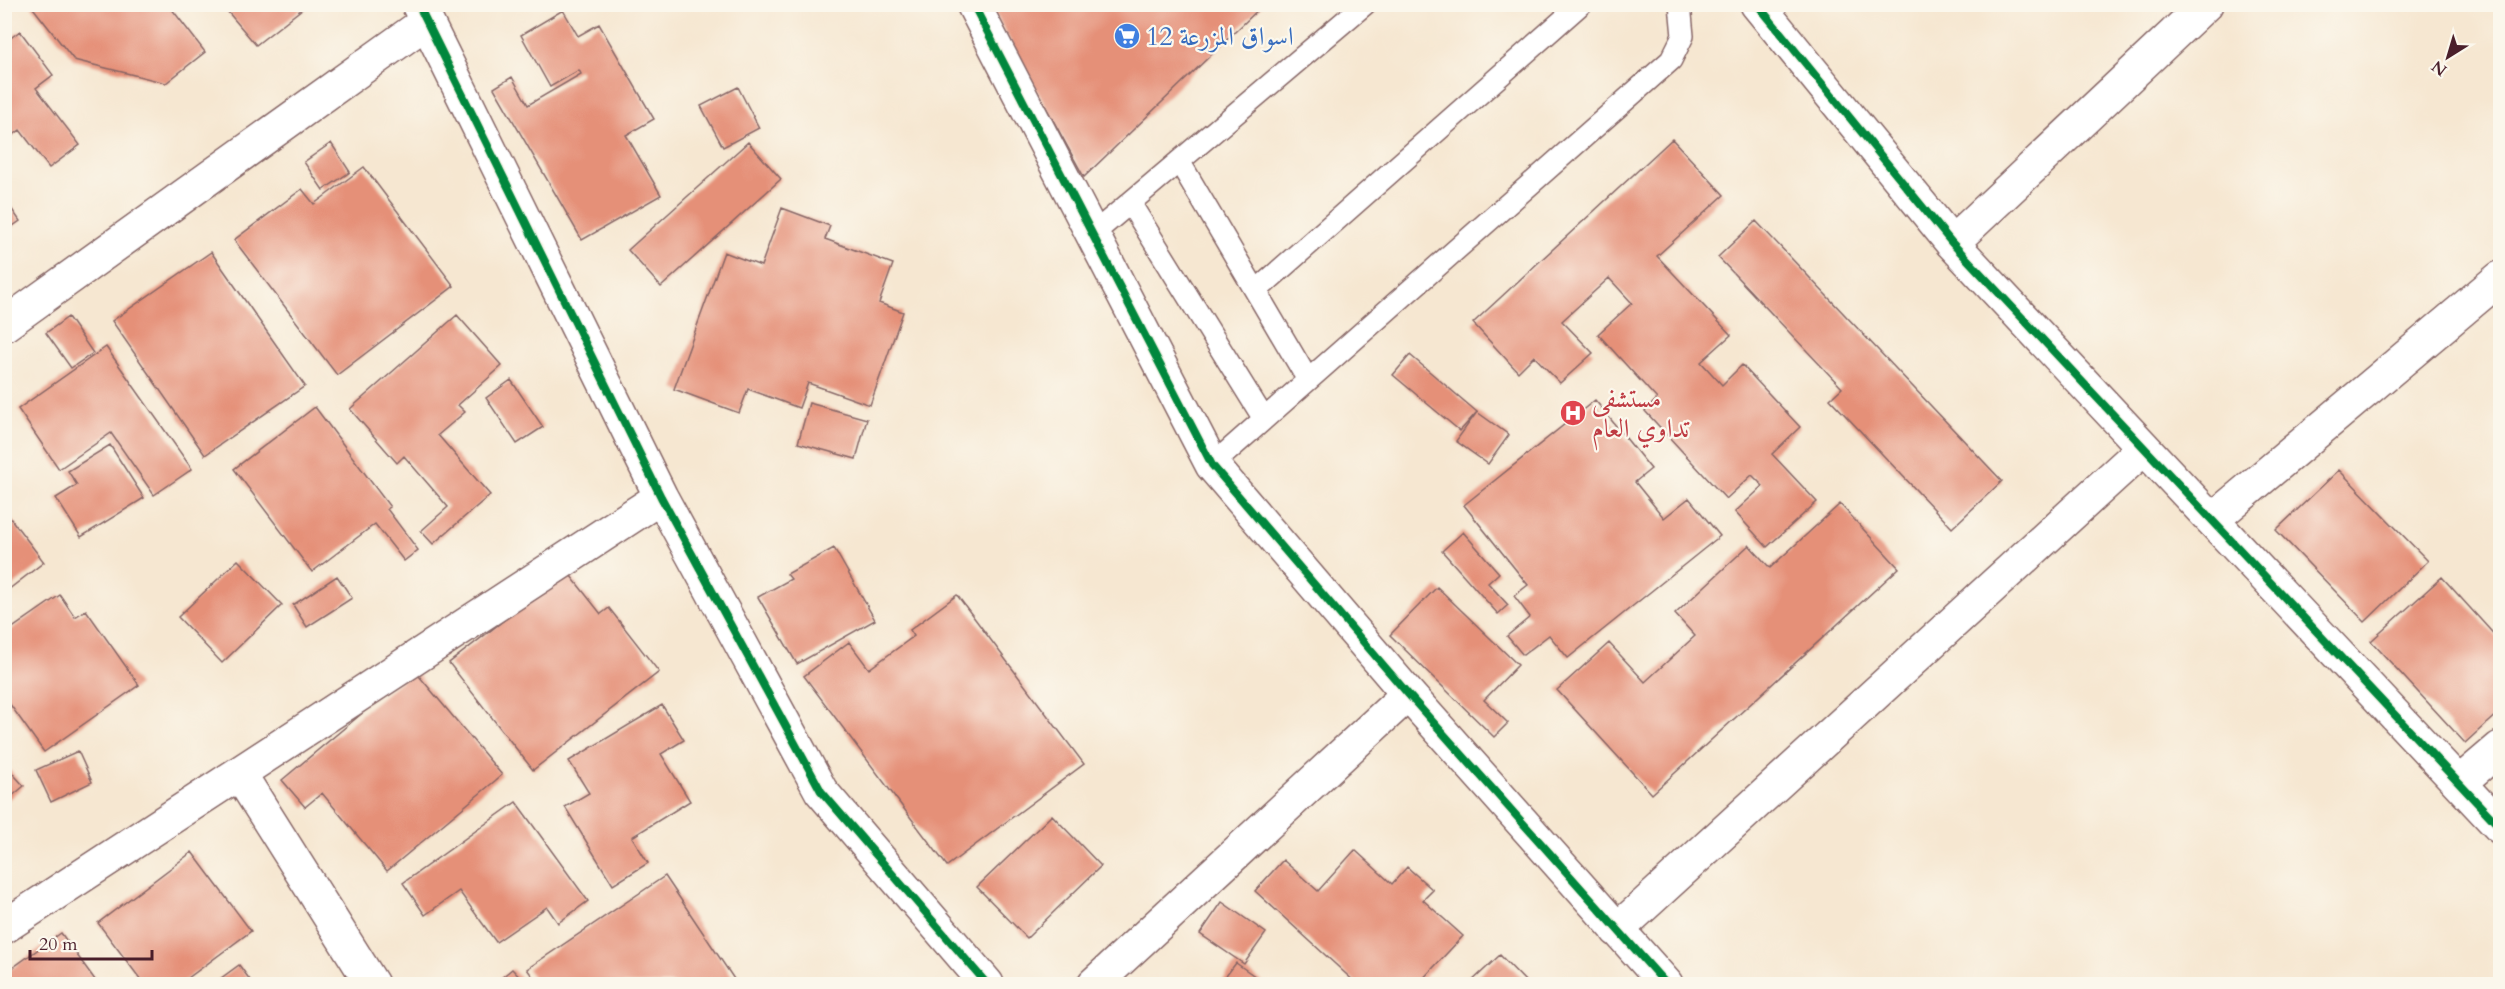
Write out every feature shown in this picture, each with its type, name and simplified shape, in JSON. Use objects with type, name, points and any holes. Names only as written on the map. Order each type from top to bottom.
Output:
[{"type":"street","points":[[973,4],[1212,465],[1408,694],[1666,984]]},
{"type":"street","points":[[1757,4],[1952,243],[2500,827]]},
{"type":"street","points":[[1952,243],[2206,4]]},
{"type":"street","points":[[4,325],[422,13],[661,497],[821,790],[987,984]]},
{"type":"street","points":[[2212,520],[2500,278]]},
{"type":"street","points":[[1617,930],[2144,448]]},
{"type":"street","points":[[4,927],[661,497]]},
{"type":"street","points":[[1094,984],[1408,694]]},
{"type":"street","points":[[2459,783],[2500,748]]},
{"type":"street","points":[[239,773],[372,984]]},
{"type":"lane","points":[[1093,234],[1365,4]]},
{"type":"lane","points":[[1256,291],[1581,4]]},
{"type":"lane","points":[[1212,465],[1671,60],[1683,36],[1680,4]]},
{"type":"lane","points":[[1179,161],[1308,380]]},
{"type":"lane","points":[[1130,203],[1264,419]]},
{"type":"building","points":[[30,4],[168,4],[205,52],[166,83],[74,60]]},
{"type":"building","points":[[990,4],[1264,4],[1084,177]]},
{"type":"building","points":[[222,5],[307,5],[256,45]]},
{"type":"building","points":[[563,10],[578,36],[599,24],[654,119],[626,135],[661,195],[582,240],[494,88],[512,77],[528,105],[581,74],[579,70],[550,87],[521,35]]},
{"type":"building","points":[[20,31],[53,75],[36,88],[80,145],[49,168],[20,130],[4,142],[4,43]]},
{"type":"building","points":[[738,87],[759,128],[723,147],[701,106]]},
{"type":"building","points":[[1672,139],[1724,195],[1657,256],[1731,335],[1701,362],[1722,385],[1742,365],[1800,427],[1772,454],[1817,502],[1767,547],[1735,512],[1763,486],[1752,475],[1726,499],[1645,411],[1657,399],[1598,334],[1632,303],[1609,278],[1562,321],[1593,353],[1560,383],[1534,356],[1518,372],[1473,323]]},
{"type":"building","points":[[748,142],[781,179],[661,287],[628,250]]},
{"type":"building","points":[[331,143],[350,172],[323,190],[304,162]]},
{"type":"building","points":[[364,167],[454,286],[337,375],[234,240],[302,189],[314,204]]},
{"type":"building","points":[[4,198],[20,221],[4,232]]},
{"type":"building","points":[[782,208],[830,226],[825,239],[893,264],[879,303],[903,312],[870,405],[808,383],[799,408],[748,389],[739,413],[674,389],[724,252],[761,266]]},
{"type":"building","points":[[1756,221],[2002,481],[1952,528],[1830,399],[1842,388],[1718,257]]},
{"type":"building","points":[[211,252],[305,386],[205,455],[112,321]]},
{"type":"building","points":[[457,315],[502,366],[458,405],[465,412],[438,435],[490,495],[433,544],[421,531],[448,507],[404,456],[397,463],[350,409]]},
{"type":"building","points":[[68,317],[93,353],[71,368],[46,333]]},
{"type":"building","points":[[106,347],[192,469],[154,495],[111,433],[59,469],[18,409]]},
{"type":"building","points":[[1410,355],[1477,412],[1460,431],[1393,375]]},
{"type":"building","points":[[511,380],[543,427],[517,444],[486,398]]},
{"type":"building","points":[[1595,400],[1651,469],[1635,482],[1664,518],[1689,498],[1720,536],[1568,658],[1549,635],[1523,655],[1507,636],[1530,617],[1514,596],[1528,585],[1464,505]]},
{"type":"building","points":[[809,403],[867,419],[856,459],[798,443]]},
{"type":"building","points":[[315,407],[390,507],[387,509],[418,550],[404,561],[375,524],[312,572],[234,469]]},
{"type":"building","points":[[1477,412],[1509,435],[1488,464],[1456,441]]},
{"type":"building","points":[[110,445],[144,498],[81,537],[56,498],[77,485],[68,471]]},
{"type":"building","points":[[2339,470],[2428,561],[2365,622],[2276,530]]},
{"type":"building","points":[[1840,504],[1899,568],[1652,794],[1557,690],[1609,643],[1645,682],[1695,636],[1675,614],[1749,545],[1770,568]]},
{"type":"building","points":[[4,510],[44,562],[4,593]]},
{"type":"building","points":[[1463,532],[1499,573],[1488,583],[1508,605],[1498,614],[1442,551]]},
{"type":"building","points":[[834,548],[875,620],[797,664],[758,597],[791,579],[787,574]]},
{"type":"building","points":[[238,560],[282,605],[222,663],[178,617]]},
{"type":"building","points":[[567,571],[601,614],[609,608],[659,672],[533,770],[449,663]]},
{"type":"building","points":[[337,576],[352,598],[307,627],[293,605]]},
{"type":"building","points":[[2442,577],[2500,641],[2500,711],[2465,743],[2371,641]]},
{"type":"building","points":[[1437,587],[1518,665],[1484,700],[1508,723],[1494,737],[1390,635]]},
{"type":"building","points":[[60,595],[75,617],[86,610],[139,685],[44,752],[4,696],[4,634]]},
{"type":"building","points":[[957,595],[1084,764],[947,866],[804,676],[849,642],[869,669],[914,636],[910,630]]},
{"type":"building","points":[[414,670],[502,775],[387,871],[322,793],[305,807],[282,780]]},
{"type":"building","points":[[662,705],[684,740],[661,754],[690,801],[632,837],[648,863],[613,885],[565,807],[589,793],[569,761]]},
{"type":"building","points":[[78,751],[92,782],[51,802],[36,770]]},
{"type":"building","points":[[4,764],[24,786],[4,803]]},
{"type":"building","points":[[516,802],[588,901],[558,923],[547,907],[496,942],[459,891],[425,915],[403,883]]},
{"type":"building","points":[[1052,815],[1101,866],[1027,938],[977,887]]},
{"type":"building","points":[[1355,850],[1392,884],[1407,867],[1433,890],[1423,900],[1463,936],[1418,984],[1357,984],[1255,891],[1283,860],[1318,891]]},
{"type":"building","points":[[192,852],[251,931],[180,984],[144,984],[98,923]]},
{"type":"building","points":[[665,876],[736,982],[733,984],[538,984],[527,969]]},
{"type":"building","points":[[1222,902],[1266,933],[1244,964],[1200,934]]},
{"type":"building","points":[[61,933],[98,984],[4,984],[4,974]]},
{"type":"building","points":[[1500,955],[1528,984],[1469,984]]},
{"type":"building","points":[[1236,963],[1266,984],[1220,984]]},
{"type":"building","points":[[239,965],[253,984],[213,984]]},
{"type":"building","points":[[512,969],[526,984],[494,984]]},
{"type":"cycle path","points":[[418,4],[661,497],[821,791],[987,984]]},
{"type":"cycle path","points":[[973,4],[1212,465],[1408,694],[1666,984]]},
{"type":"cycle path","points":[[1757,4],[1952,243],[2500,827]]},
{"type":"place","name":"اسواق المزرعة 12","points":[[1127,36]]},
{"type":"place","name":"مستشفى تداوي العام","points":[[1573,413]]}]
